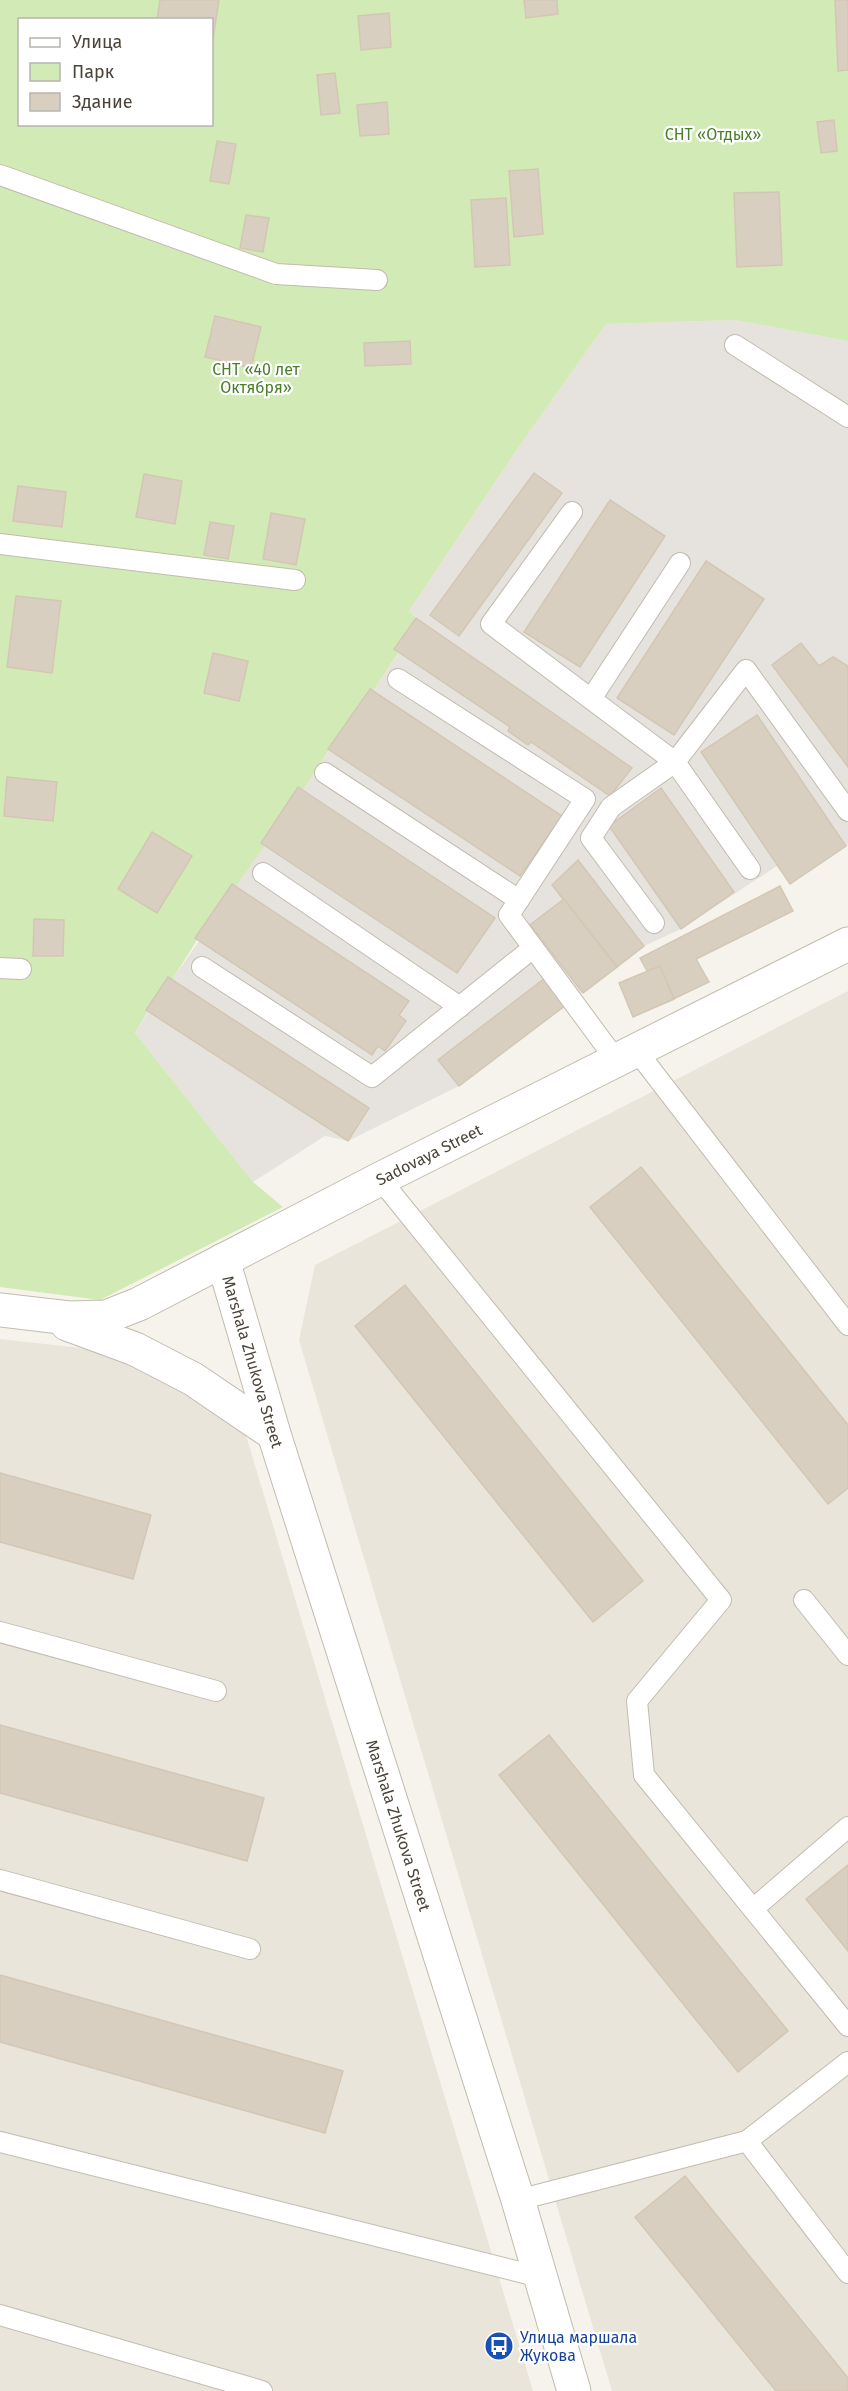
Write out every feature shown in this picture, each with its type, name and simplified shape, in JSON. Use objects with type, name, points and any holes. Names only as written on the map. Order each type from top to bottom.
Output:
[{"type":"street","name":"Sadovaya Street","points":[[0,1310],[69,1318],[106,1317],[140,1304],[380,1179],[626,1055],[844,953]]},
{"type":"street","name":"Marshala Zhukova Street","points":[[223,1260],[273,1434],[518,2200],[574,2391]]},
{"type":"street","points":[[42,1315],[135,1349],[194,1378],[273,1434]]},
{"type":"lane","points":[[0,174],[276,274],[377,280]]},
{"type":"lane","points":[[735,345],[848,417]]},
{"type":"lane","points":[[572,512],[492,624],[675,762],[750,869]]},
{"type":"lane","points":[[0,544],[295,580]]},
{"type":"lane","points":[[591,699],[680,564]]},
{"type":"lane","points":[[654,923],[591,838],[611,807],[675,762],[746,670],[848,811]]},
{"type":"lane","points":[[398,679],[585,799],[509,915],[533,948],[626,1055],[848,1325]]},
{"type":"lane","points":[[325,773],[519,900]]},
{"type":"lane","points":[[263,873],[460,1006]]},
{"type":"lane","points":[[202,967],[372,1077],[533,948]]},
{"type":"lane","points":[[0,968],[21,969]]},
{"type":"lane","points":[[380,1179],[721,1600],[637,1701],[644,1775],[848,2026]]},
{"type":"lane","points":[[804,1600],[848,1655]]},
{"type":"lane","points":[[0,1632],[216,1691]]},
{"type":"lane","points":[[753,1909],[848,1827]]},
{"type":"lane","points":[[0,1880],[250,1949]]},
{"type":"lane","points":[[518,2200],[747,2141],[848,2062]]},
{"type":"lane","points":[[747,2141],[848,2272]]},
{"type":"lane","points":[[0,2142],[540,2277]]},
{"type":"lane","points":[[0,2315],[262,2391]]},
{"type":"shaded area","points":[[735,320],[848,341],[848,845],[790,884],[777,866],[681,929],[644,946],[459,1086],[348,1141],[325,1136],[253,1182],[135,1033],[148,1012],[146,1010],[168,977],[172,980],[199,941],[195,938],[232,884],[235,886],[298,787],[303,790],[370,689],[373,691],[399,653],[394,649],[416,618],[409,611],[522,442],[606,324]]},
{"type":"shaded area","points":[[848,991],[848,2391],[612,2391],[299,1340],[315,1265]]},
{"type":"shaded area","points":[[0,1339],[108,1351],[189,1382],[245,1432],[533,2391],[0,2391]]},
{"type":"green space","name":"СНТ «40 лет Октября»","points":[[0,0],[848,0],[848,341],[735,320],[606,324],[522,442],[409,611],[419,621],[416,619],[394,649],[399,652],[373,691],[369,689],[303,790],[298,788],[261,842],[265,845],[236,886],[232,884],[172,980],[167,978],[135,1033],[253,1182],[283,1207],[100,1300],[0,1287]]},
{"type":"building","points":[[160,0],[219,0],[213,39],[213,18],[157,18]]},
{"type":"building","points":[[524,0],[557,0],[558,14],[526,18]]},
{"type":"building","points":[[835,0],[848,0],[848,70],[838,71]]},
{"type":"building","points":[[389,13],[391,47],[361,50],[358,16]]},
{"type":"building","points":[[335,73],[340,113],[321,115],[317,75]]},
{"type":"building","points":[[387,102],[389,134],[360,136],[357,105]]},
{"type":"building","points":[[834,120],[837,151],[821,153],[817,122]]},
{"type":"building","points":[[217,141],[236,144],[229,184],[210,181]]},
{"type":"building","points":[[538,169],[543,234],[514,237],[509,171]]},
{"type":"building","points":[[779,192],[782,265],[737,267],[734,193]]},
{"type":"building","points":[[506,198],[510,265],[475,267],[471,200]]},
{"type":"building","points":[[246,215],[269,218],[263,252],[240,248]]},
{"type":"building","points":[[215,316],[261,327],[251,368],[205,357]]},
{"type":"building","points":[[410,341],[411,364],[365,366],[364,343]]},
{"type":"building","points":[[534,473],[562,493],[459,636],[430,615]]},
{"type":"building","points":[[144,474],[182,481],[175,524],[136,517]]},
{"type":"building","points":[[18,486],[66,492],[62,527],[13,521]]},
{"type":"building","points":[[610,500],[665,536],[580,667],[524,632]]},
{"type":"building","points":[[271,513],[305,519],[296,565],[263,559]]},
{"type":"building","points":[[210,522],[234,526],[228,559],[204,555]]},
{"type":"building","points":[[706,561],[764,599],[674,735],[617,698]]},
{"type":"building","points":[[16,596],[61,601],[52,673],[7,667]]},
{"type":"building","points":[[416,618],[632,768],[610,796],[531,742],[528,745],[508,731],[510,727],[394,649]]},
{"type":"building","points":[[801,643],[819,666],[833,657],[848,666],[848,767],[772,665]]},
{"type":"building","points":[[213,653],[248,661],[239,701],[204,693]]},
{"type":"building","points":[[370,689],[562,816],[520,876],[328,749]]},
{"type":"building","points":[[757,715],[846,846],[790,884],[701,752]]},
{"type":"building","points":[[7,777],[57,782],[53,821],[4,816]]},
{"type":"building","points":[[298,787],[495,918],[457,973],[261,843]]},
{"type":"building","points":[[661,788],[734,892],[681,929],[609,826]]},
{"type":"building","points":[[152,832],[192,856],[157,913],[118,889]]},
{"type":"building","points":[[578,860],[644,946],[617,967],[552,885]]},
{"type":"building","points":[[232,884],[409,1001],[399,1015],[406,1021],[385,1051],[378,1046],[372,1055],[195,938]]},
{"type":"building","points":[[780,886],[793,911],[696,959],[709,982],[665,1003],[640,958]]},
{"type":"building","points":[[564,899],[617,967],[583,993],[530,925]]},
{"type":"building","points":[[34,919],[64,920],[63,956],[33,956]]},
{"type":"building","points":[[660,966],[674,999],[633,1017],[619,983]]},
{"type":"building","points":[[168,977],[369,1108],[348,1141],[146,1010]]},
{"type":"building","points":[[545,978],[566,1005],[459,1086],[438,1060]]},
{"type":"building","points":[[641,1167],[848,1425],[848,1488],[828,1504],[590,1207]]},
{"type":"building","points":[[405,1285],[643,1581],[593,1622],[355,1326]]},
{"type":"building","points":[[0,1473],[151,1515],[133,1579],[0,1542]]},
{"type":"building","points":[[0,1725],[264,1798],[247,1861],[0,1793]]},
{"type":"building","points":[[549,1735],[788,2031],[738,2072],[499,1775]]},
{"type":"building","points":[[848,1865],[848,1951],[806,1899]]},
{"type":"building","points":[[0,1975],[343,2071],[325,2133],[0,2042]]},
{"type":"building","points":[[685,2176],[848,2378],[848,2391],[776,2391],[635,2217]]},
{"type":"place","name":"Улица маршала Жукова","points":[[499,2346]]},
{"type":"park label","name":"СНТ «Отдых»","points":[[713,134]]}]
